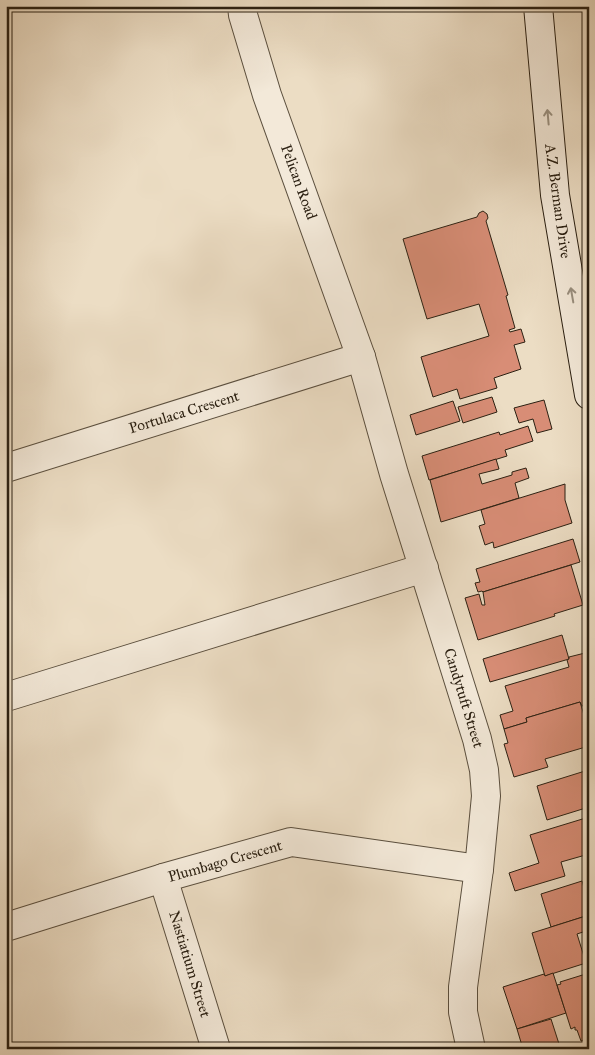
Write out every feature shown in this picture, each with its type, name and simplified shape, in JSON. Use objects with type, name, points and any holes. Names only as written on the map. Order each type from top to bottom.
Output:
[{"type":"street","name":"Pelican Road","points":[[242,6],[267,95],[361,356]]},
{"type":"street","name":"A.Z. Berman Drive","points":[[538,6],[555,194],[589,395]]},
{"type":"street","name":"Portulaca Crescent","points":[[6,468],[361,356]]},
{"type":"street","name":"Candytuft Street","points":[[361,356],[394,474],[477,739],[484,770],[486,796],[479,869],[463,987],[464,1012],[471,1049]]},
{"type":"street","points":[[6,696],[424,568]]},
{"type":"street","name":"Plumbago Crescent","points":[[6,927],[163,878],[291,842],[479,869]]},
{"type":"street","name":"Nastiatium Street","points":[[163,878],[216,1049]]},
{"type":"building","points":[[483,211],[487,214],[488,218],[486,221],[508,295],[506,296],[515,328],[509,330],[510,332],[521,329],[525,342],[514,345],[521,369],[494,378],[497,388],[460,399],[457,389],[433,397],[421,357],[489,336],[479,304],[427,319],[403,239],[477,217]]},
{"type":"building","points":[[492,397],[497,412],[463,423],[458,407]]},
{"type":"building","points":[[544,400],[552,429],[537,433],[533,419],[519,423],[514,408]]},
{"type":"building","points":[[453,401],[460,421],[416,435],[410,415]]},
{"type":"building","points":[[528,426],[533,441],[505,450],[507,456],[429,480],[422,456],[499,432],[500,435]]},
{"type":"building","points":[[496,459],[499,469],[479,474],[482,484],[512,475],[512,472],[526,468],[529,478],[515,483],[519,498],[441,522],[430,480]]},
{"type":"building","points":[[565,484],[565,500],[572,523],[494,548],[493,542],[485,545],[479,526],[485,524],[481,510]]},
{"type":"building","points":[[573,539],[580,562],[478,592],[475,583],[480,582],[476,569]]},
{"type":"building","points":[[571,565],[583,605],[554,614],[555,616],[478,640],[465,598],[479,594],[482,605],[485,605],[483,592]]},
{"type":"building","points":[[562,635],[569,659],[490,682],[483,659]]},
{"type":"building","points":[[589,652],[589,704],[582,706],[580,702],[526,718],[527,722],[504,729],[500,715],[513,711],[505,686],[569,667],[567,660],[569,657]]},
{"type":"building","points":[[580,702],[589,731],[589,746],[545,759],[548,767],[514,777],[504,744],[508,743],[504,729],[527,722],[526,718]]},
{"type":"building","points":[[585,771],[589,782],[589,807],[547,820],[537,786]]},
{"type":"building","points":[[589,817],[589,854],[561,862],[565,876],[515,891],[509,873],[539,863],[530,835]]},
{"type":"building","points":[[582,881],[589,904],[589,915],[551,927],[541,894]]},
{"type":"building","points":[[589,915],[589,930],[577,934],[586,963],[545,976],[532,933]]},
{"type":"building","points":[[553,973],[566,1013],[517,1029],[503,987]]},
{"type":"building","points":[[589,973],[589,1038],[581,1041],[575,1027],[571,1029],[557,985],[561,984],[560,982]]},
{"type":"building","points":[[551,1019],[560,1047],[554,1049],[523,1049],[517,1029]]}]
